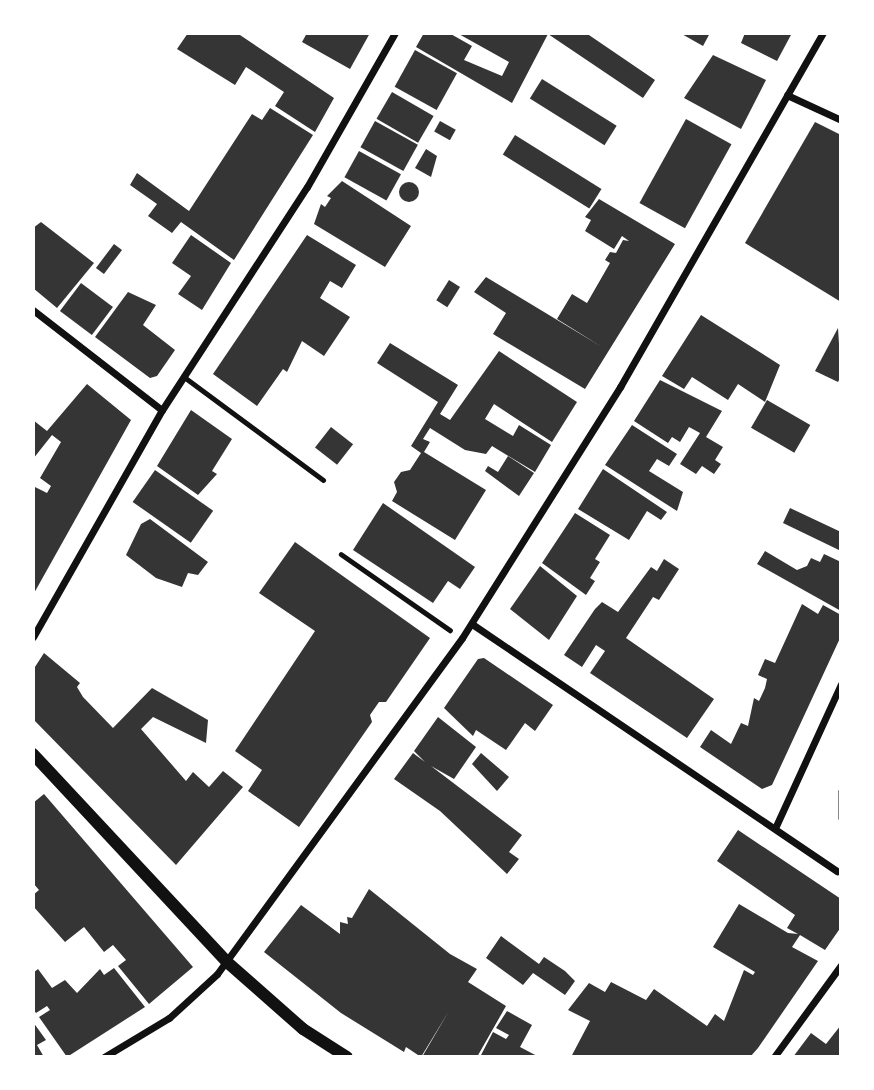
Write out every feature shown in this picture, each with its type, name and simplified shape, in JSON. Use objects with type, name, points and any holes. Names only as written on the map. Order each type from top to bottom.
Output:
[{"type":"street","points":[[33,637],[162,410],[307,187],[395,33]]},
{"type":"street","points":[[104,1057],[196,997],[228,962],[472,624],[620,387],[823,33]]},
{"type":"street","points":[[787,95],[841,120]]},
{"type":"street","points":[[33,310],[162,410]]},
{"type":"street","points":[[472,624],[776,826],[837,872]]},
{"type":"street","points":[[776,826],[841,684]]},
{"type":"street","points":[[33,754],[228,962],[303,1029],[347,1057]]},
{"type":"street","points":[[774,1057],[841,965]]},
{"type":"lane","points":[[184,377],[323,480]]},
{"type":"path","points":[[341,554],[462,638]]},
{"type":"path","points":[[841,790],[841,818]]},
{"type":"building","points":[[188,33],[237,33],[334,98],[315,132],[275,106],[284,92],[246,67],[235,85],[177,49]]},
{"type":"building","points":[[307,33],[370,33],[350,69],[302,42]]},
{"type":"building","points":[[424,33],[449,33],[472,46],[464,60],[502,76],[509,62],[457,33],[586,33],[655,80],[643,98],[548,34],[512,103],[416,47]]},
{"type":"building","points":[[680,33],[710,33],[703,46]]},
{"type":"building","points":[[745,33],[792,33],[777,61],[741,43]]},
{"type":"building","points":[[415,50],[457,73],[437,110],[395,87]]},
{"type":"building","points":[[713,55],[766,80],[741,129],[684,98]]},
{"type":"building","points":[[542,79],[617,126],[604,145],[530,99]]},
{"type":"building","points":[[392,92],[434,116],[418,143],[376,119]]},
{"type":"building","points":[[270,108],[313,135],[234,260],[181,222],[172,233],[148,216],[157,204],[130,185],[137,173],[189,211],[252,114],[262,120]]},
{"type":"building","points":[[686,119],[731,144],[685,228],[639,203]]},
{"type":"building","points":[[375,121],[418,145],[403,171],[360,147]]},
{"type":"building","points":[[440,121],[456,130],[450,140],[434,131]]},
{"type":"building","points":[[815,122],[841,135],[841,302],[745,243]]},
{"type":"building","points":[[515,135],[602,189],[589,209],[503,155]]},
{"type":"building","points":[[426,149],[437,156],[431,177],[415,168]]},
{"type":"building","points":[[359,151],[401,174],[386,201],[344,177]]},
{"type":"building","points":[[342,181],[411,226],[385,267],[314,224],[321,204],[325,207],[331,198],[327,196]]},
{"type":"building","points":[[409,182],[416,185],[419,192],[416,199],[409,202],[402,199],[399,192],[402,185]]},
{"type":"building","points":[[599,199],[675,244],[585,389],[493,334],[506,313],[474,292],[486,277],[602,347],[557,319],[572,294],[587,303],[610,263],[605,260],[610,252],[616,253],[623,240],[629,241],[622,236],[614,249],[585,231],[591,220],[585,217]]},
{"type":"building","points":[[41,222],[94,263],[57,308],[33,288],[33,228]]},
{"type":"building","points":[[191,235],[231,263],[202,310],[178,294],[191,276],[172,263]]},
{"type":"building","points":[[307,235],[356,265],[342,288],[330,281],[320,298],[350,317],[324,356],[302,341],[287,372],[283,369],[257,406],[213,374]]},
{"type":"building","points":[[114,244],[122,250],[104,274],[96,268]]},
{"type":"building","points":[[449,280],[460,287],[447,307],[436,300]]},
{"type":"building","points":[[81,283],[113,307],[92,335],[60,311]]},
{"type":"building","points":[[128,292],[156,305],[143,325],[175,350],[157,376],[150,378],[95,337]]},
{"type":"building","points":[[701,315],[780,365],[765,402],[738,384],[728,400],[692,377],[684,389],[662,376]]},
{"type":"building","points":[[838,328],[841,376],[838,382],[815,371]]},
{"type":"building","points":[[390,343],[458,385],[440,414],[450,420],[499,351],[577,402],[552,442],[494,404],[485,419],[513,436],[519,425],[551,445],[535,472],[492,446],[486,454],[465,450],[430,428],[423,439],[430,442],[424,452],[486,490],[455,540],[392,501],[397,492],[394,482],[401,472],[410,470],[421,453],[411,446],[438,402],[377,363]]},
{"type":"building","points":[[660,380],[722,411],[706,437],[723,447],[715,460],[721,464],[714,474],[702,466],[696,474],[680,464],[700,433],[689,427],[680,442],[672,437],[668,443],[634,421]]},
{"type":"building","points":[[87,384],[131,420],[33,595],[33,486],[47,493],[51,486],[40,478],[61,442],[52,435],[33,459],[33,420],[47,431]]},
{"type":"building","points":[[767,400],[810,425],[794,453],[751,428]]},
{"type":"building","points":[[191,410],[232,439],[212,471],[217,474],[198,495],[157,466]]},
{"type":"building","points":[[632,425],[677,454],[669,466],[657,459],[649,471],[683,492],[677,511],[605,465]]},
{"type":"building","points":[[331,427],[353,444],[337,465],[315,447]]},
{"type":"building","points":[[508,456],[534,473],[519,496],[485,471],[488,466],[498,472]]},
{"type":"building","points":[[603,469],[667,512],[661,520],[647,511],[629,540],[578,509]]},
{"type":"building","points":[[155,470],[213,511],[191,543],[133,502]]},
{"type":"building","points":[[383,503],[475,567],[460,589],[448,581],[433,603],[353,550]]},
{"type":"building","points":[[790,508],[841,532],[841,551],[783,523]]},
{"type":"building","points":[[575,513],[610,535],[595,559],[600,562],[590,578],[595,581],[586,595],[542,563]]},
{"type":"building","points":[[150,519],[208,562],[198,575],[188,573],[182,587],[156,578],[126,555],[141,524]]},
{"type":"building","points":[[295,542],[430,638],[386,702],[379,702],[370,715],[372,722],[299,827],[248,791],[262,770],[235,751],[315,631],[259,593]]},
{"type":"building","points":[[765,551],[797,570],[807,566],[811,558],[820,562],[824,554],[841,562],[841,611],[757,564]]},
{"type":"building","points":[[664,559],[679,569],[659,600],[653,597],[626,638],[714,699],[687,738],[590,673],[605,651],[596,645],[582,667],[564,655],[602,602],[618,612],[651,567],[657,571]]},
{"type":"building","points":[[540,566],[577,596],[549,640],[510,609]]},
{"type":"building","points":[[802,604],[818,614],[823,605],[841,615],[841,636],[772,785],[762,789],[700,747],[711,730],[731,744],[741,723],[748,726],[754,698],[759,701],[765,688],[767,679],[758,675],[765,659],[775,663]]},
{"type":"building","points":[[44,653],[80,683],[77,687],[83,697],[113,728],[152,688],[208,720],[206,743],[153,717],[141,729],[186,781],[193,772],[209,787],[223,771],[243,787],[176,865],[33,719],[33,670]]},
{"type":"building","points":[[484,658],[553,705],[535,731],[525,723],[506,750],[476,730],[473,736],[444,708],[478,659]]},
{"type":"building","points":[[438,717],[476,747],[454,779],[431,766],[522,835],[509,852],[519,859],[507,874],[440,811],[394,779],[413,753],[425,762],[414,751]]},
{"type":"building","points":[[481,753],[509,777],[497,791],[472,764]]},
{"type":"building","points":[[44,794],[193,967],[149,1004],[118,966],[126,960],[113,945],[104,952],[84,927],[65,942],[33,906],[33,895],[39,890],[33,883],[33,803]]},
{"type":"building","points":[[738,830],[841,899],[841,927],[825,950],[800,935],[792,947],[818,961],[758,1048],[750,1057],[571,1057],[590,1021],[568,1010],[589,983],[605,992],[611,982],[646,1000],[654,989],[707,1026],[715,1014],[724,1021],[744,970],[753,975],[755,972],[713,947],[739,904],[788,933],[798,934],[787,928],[795,915],[717,861]]},
{"type":"building","points":[[369,889],[450,954],[477,969],[468,982],[506,1006],[477,1057],[422,1057],[449,1011],[421,1057],[406,1047],[404,1052],[341,1013],[264,952],[301,905],[340,934],[340,922],[348,924],[347,917],[352,918]]},
{"type":"building","points":[[501,936],[539,964],[544,957],[565,971],[575,981],[565,995],[533,973],[523,985],[486,958]]},
{"type":"building","points":[[114,968],[145,1007],[67,1057],[39,1017],[50,1010],[47,1006],[36,1013],[33,1009],[33,973],[38,969],[52,988],[65,980],[77,993],[100,969],[104,975]]},
{"type":"building","points":[[507,1011],[532,1025],[520,1047],[539,1057],[480,1057],[493,1032],[506,1039],[509,1035],[496,1028]]},
{"type":"building","points":[[33,1022],[46,1040],[37,1045],[44,1057],[33,1057]]},
{"type":"building","points":[[841,1025],[841,1057],[793,1057],[811,1033],[826,1044]]}]
